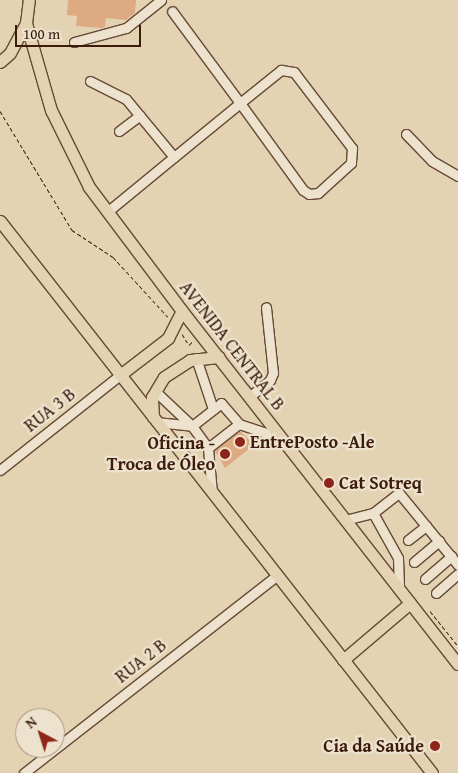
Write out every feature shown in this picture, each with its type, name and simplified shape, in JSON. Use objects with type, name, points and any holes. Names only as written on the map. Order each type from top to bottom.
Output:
[{"type":"main road","name":"AVENIDA CENTRAL B","points":[[0,62],[10,53],[26,23],[29,0]]},
{"type":"main road","name":"AVENIDA CENTRAL B","points":[[26,23],[42,84],[57,126],[77,166],[107,212],[458,664]]},
{"type":"main road","points":[[0,221],[432,773]]},
{"type":"main road","points":[[120,375],[168,338],[182,311]]},
{"type":"main road","points":[[154,420],[155,391],[180,365],[196,358],[218,357]]},
{"type":"main road","points":[[343,660],[410,602]]},
{"type":"street","points":[[74,42],[126,28],[161,0]]},
{"type":"street","points":[[107,212],[240,103],[281,70],[294,72],[352,148],[351,162],[318,193],[309,194],[240,103],[172,11]]},
{"type":"street","points":[[90,81],[122,95],[174,157]]},
{"type":"street","points":[[119,131],[140,115]]},
{"type":"street","points":[[406,134],[432,161],[458,176]]},
{"type":"street","points":[[250,397],[270,380],[273,373],[266,308]]},
{"type":"street","points":[[196,358],[213,409]]},
{"type":"street","name":"RUA 3 B","points":[[0,470],[120,375]]},
{"type":"street","points":[[155,391],[192,426],[208,448],[212,494]]},
{"type":"street","points":[[154,420],[192,426],[213,409],[224,404],[239,424],[281,438]]},
{"type":"street","points":[[208,448],[239,424]]},
{"type":"street","points":[[345,520],[373,512],[399,493],[458,565]]},
{"type":"street","points":[[373,512],[398,558],[400,589]]},
{"type":"street","points":[[408,540],[426,526]]},
{"type":"street","points":[[414,562],[439,541]]},
{"type":"street","points":[[425,579],[451,556]]},
{"type":"street","points":[[436,592],[458,574]]},
{"type":"street","name":"RUA 2 B","points":[[24,773],[277,575]]},
{"type":"building","points":[[68,0],[136,0],[135,13],[126,20],[106,18],[105,27],[102,28],[76,26],[77,16],[67,15]]},
{"type":"building","points":[[240,431],[254,445],[225,468],[215,451]]},
{"type":"place","name":"EntrePosto -Ale","points":[[240,442]]},
{"type":"place","name":"Oficina - Troca de Óleo","points":[[225,454]]},
{"type":"place","name":"Cat Sotreq","points":[[329,483]]},
{"type":"place","name":"Cia da Saúde","points":[[435,746]]}]
